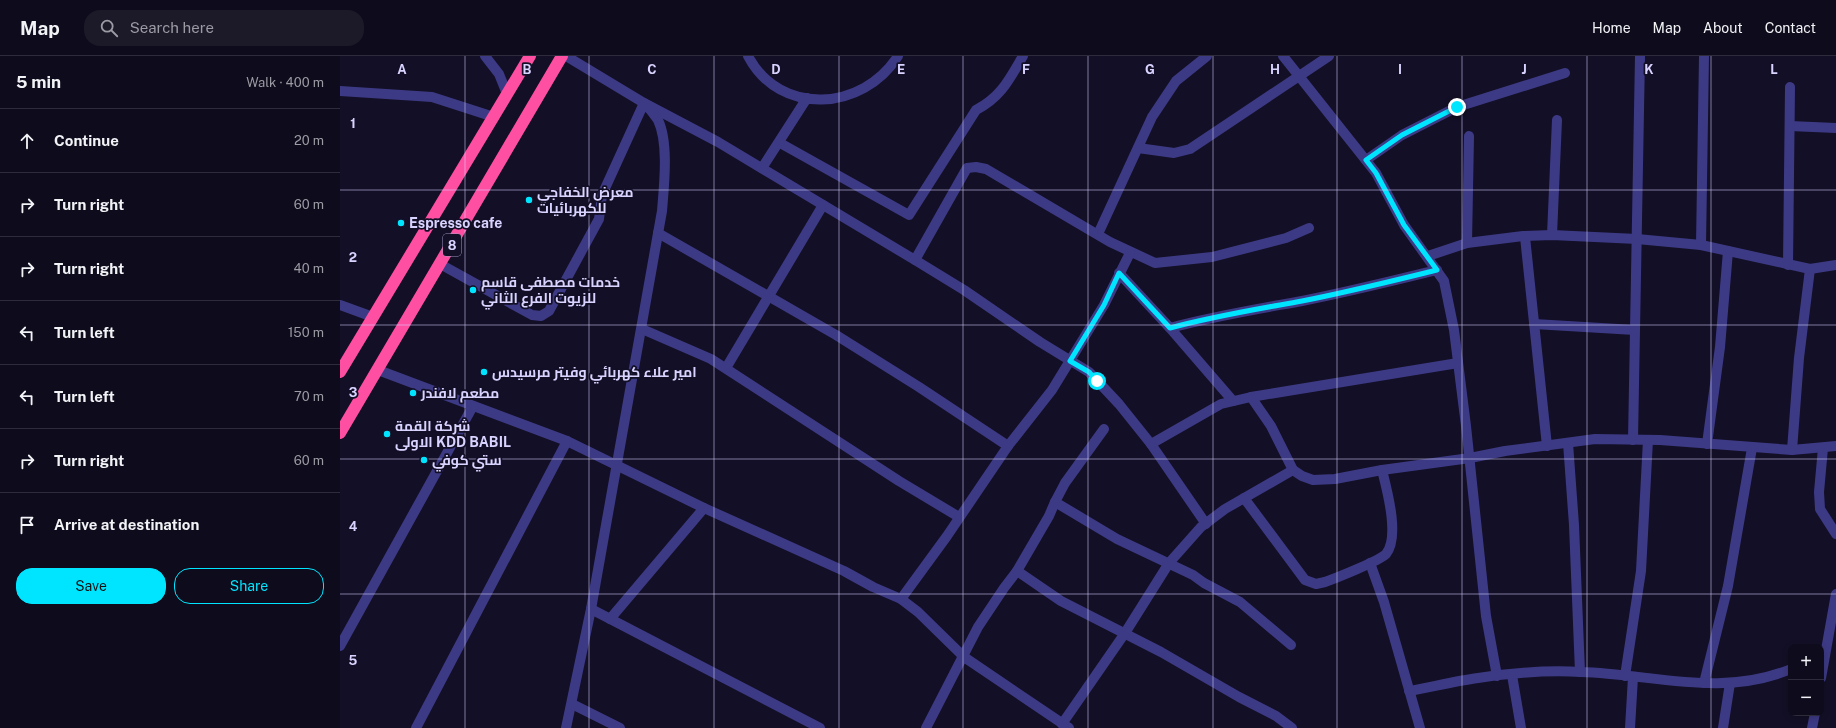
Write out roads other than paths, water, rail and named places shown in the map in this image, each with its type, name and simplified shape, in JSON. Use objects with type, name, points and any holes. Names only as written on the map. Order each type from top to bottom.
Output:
[{"type":"highway","name":"8","points":[[340,372],[530,56]]},
{"type":"highway","name":"8","points":[[340,433],[562,56]]},
{"type":"street","points":[[485,56],[499,74],[507,94]]},
{"type":"street","points":[[566,56],[644,103],[762,168],[915,260],[964,290],[1070,361],[1089,372],[1119,404],[1151,444],[1206,524]]},
{"type":"street","points":[[748,56],[758,70],[777,87],[789,93],[807,98],[826,100],[839,98],[863,90],[884,74],[898,56]]},
{"type":"street","points":[[780,143],[908,215],[976,110],[991,102],[1006,86],[1023,56]]},
{"type":"street","points":[[1098,234],[1152,117],[1176,81],[1207,56]]},
{"type":"street","points":[[1283,56],[1376,173],[1404,225],[1428,256],[1444,281],[1458,363],[1470,458],[1486,616],[1497,676]]},
{"type":"street","points":[[1138,148],[1174,153],[1190,149],[1299,77],[1328,56]]},
{"type":"street","points":[[1633,440],[1640,56]]},
{"type":"street","points":[[1701,245],[1704,56]]},
{"type":"street","points":[[1366,160],[1402,135],[1457,107],[1565,73]]},
{"type":"street","points":[[1788,265],[1790,87]]},
{"type":"street","points":[[340,91],[432,97],[494,117]]},
{"type":"street","points":[[762,168],[780,143],[807,98]]},
{"type":"street","points":[[440,264],[532,315],[541,316],[549,311],[598,220],[602,195],[644,103]]},
{"type":"street","points":[[566,728],[591,609],[642,329],[658,233],[664,186],[664,145],[658,121],[644,103]]},
{"type":"street","points":[[1552,235],[1557,120]]},
{"type":"street","points":[[1790,126],[1836,128]]},
{"type":"street","points":[[1467,243],[1469,136]]},
{"type":"street","points":[[915,260],[966,168],[976,167],[986,169],[1130,253],[1155,263],[1212,257],[1286,238],[1309,228]]},
{"type":"street","points":[[726,368],[823,205]]},
{"type":"street","points":[[658,233],[878,361],[1008,446]]},
{"type":"street","points":[[1428,256],[1467,243],[1552,235],[1637,239],[1701,245],[1810,269],[1836,265]]},
{"type":"street","points":[[1525,237],[1548,446]]},
{"type":"street","points":[[1707,444],[1720,347],[1728,251]]},
{"type":"street","points":[[901,599],[1008,446],[1052,390],[1104,305],[1130,253]]},
{"type":"street","points":[[1792,450],[1799,358],[1810,269]]},
{"type":"street","points":[[1170,328],[1233,313],[1375,286],[1437,270]]},
{"type":"street","points":[[1119,273],[1170,328],[1233,401]]},
{"type":"street","points":[[340,305],[373,317]]},
{"type":"street","points":[[1534,324],[1635,330]]},
{"type":"street","points":[[642,329],[711,359],[899,481],[959,517]]},
{"type":"street","points":[[1151,444],[1221,404],[1251,397],[1458,363]]},
{"type":"street","points":[[378,370],[567,441],[704,508],[844,571],[873,587],[901,599],[918,612],[964,657],[1066,726],[1169,563],[1206,524],[1225,509],[1293,470]]},
{"type":"street","points":[[1251,397],[1271,426],[1293,470],[1312,480],[1335,479],[1382,470],[1470,458],[1505,451],[1595,439],[1648,440],[1792,450],[1836,446]]},
{"type":"street","points":[[340,646],[473,406]]},
{"type":"street","points":[[926,728],[964,657],[978,627],[1017,571],[1049,516],[1065,483],[1104,429]]},
{"type":"street","points":[[1630,728],[1629,676],[1641,571],[1648,440]]},
{"type":"street","points":[[416,728],[567,441]]},
{"type":"street","points":[[1568,443],[1574,525],[1580,672]]},
{"type":"street","points":[[1704,683],[1728,586],[1752,448]]},
{"type":"street","points":[[1822,448],[1819,492],[1820,509],[1836,534]]},
{"type":"street","points":[[1244,498],[1305,580],[1316,584],[1325,582],[1379,559],[1387,552],[1393,536],[1386,486],[1382,470]]},
{"type":"street","points":[[1055,502],[1117,539],[1169,563],[1240,602],[1291,645]]},
{"type":"street","points":[[610,619],[704,508]]},
{"type":"street","points":[[1370,563],[1384,602],[1420,728]]},
{"type":"street","points":[[1017,571],[1061,601],[1125,633],[1276,716],[1292,728]]},
{"type":"street","points":[[1824,649],[1836,594]]},
{"type":"street","points":[[591,609],[816,727]]},
{"type":"street","points":[[1824,654],[1836,650]]},
{"type":"street","points":[[1409,691],[1479,678],[1512,674],[1580,672],[1704,683],[1746,683],[1771,678],[1788,670]]},
{"type":"street","points":[[1512,674],[1521,728]]},
{"type":"street","points":[[1723,728],[1730,683]]},
{"type":"street","points":[[572,704],[620,728]]},
{"type":"street","points":[[1812,728],[1814,716]]},
{"type":"place","name":"معرض الخفاجي للكهربائيات","points":[[529,200]]},
{"type":"place","name":"Espresso cafe","points":[[401,223]]},
{"type":"place","name":"خدمات مصطفى قاسم للزيوت الفرع الثاني","points":[[473,290]]},
{"type":"place","name":"امير علاء كهربائي وفيتر مرسيدس","points":[[484,372]]},
{"type":"place","name":"مطعم لافندر","points":[[413,393]]},
{"type":"place","name":"شركة القمة الاولى KDD BABIL","points":[[387,434]]},
{"type":"place","name":"ستي كوفي","points":[[424,460]]}]
